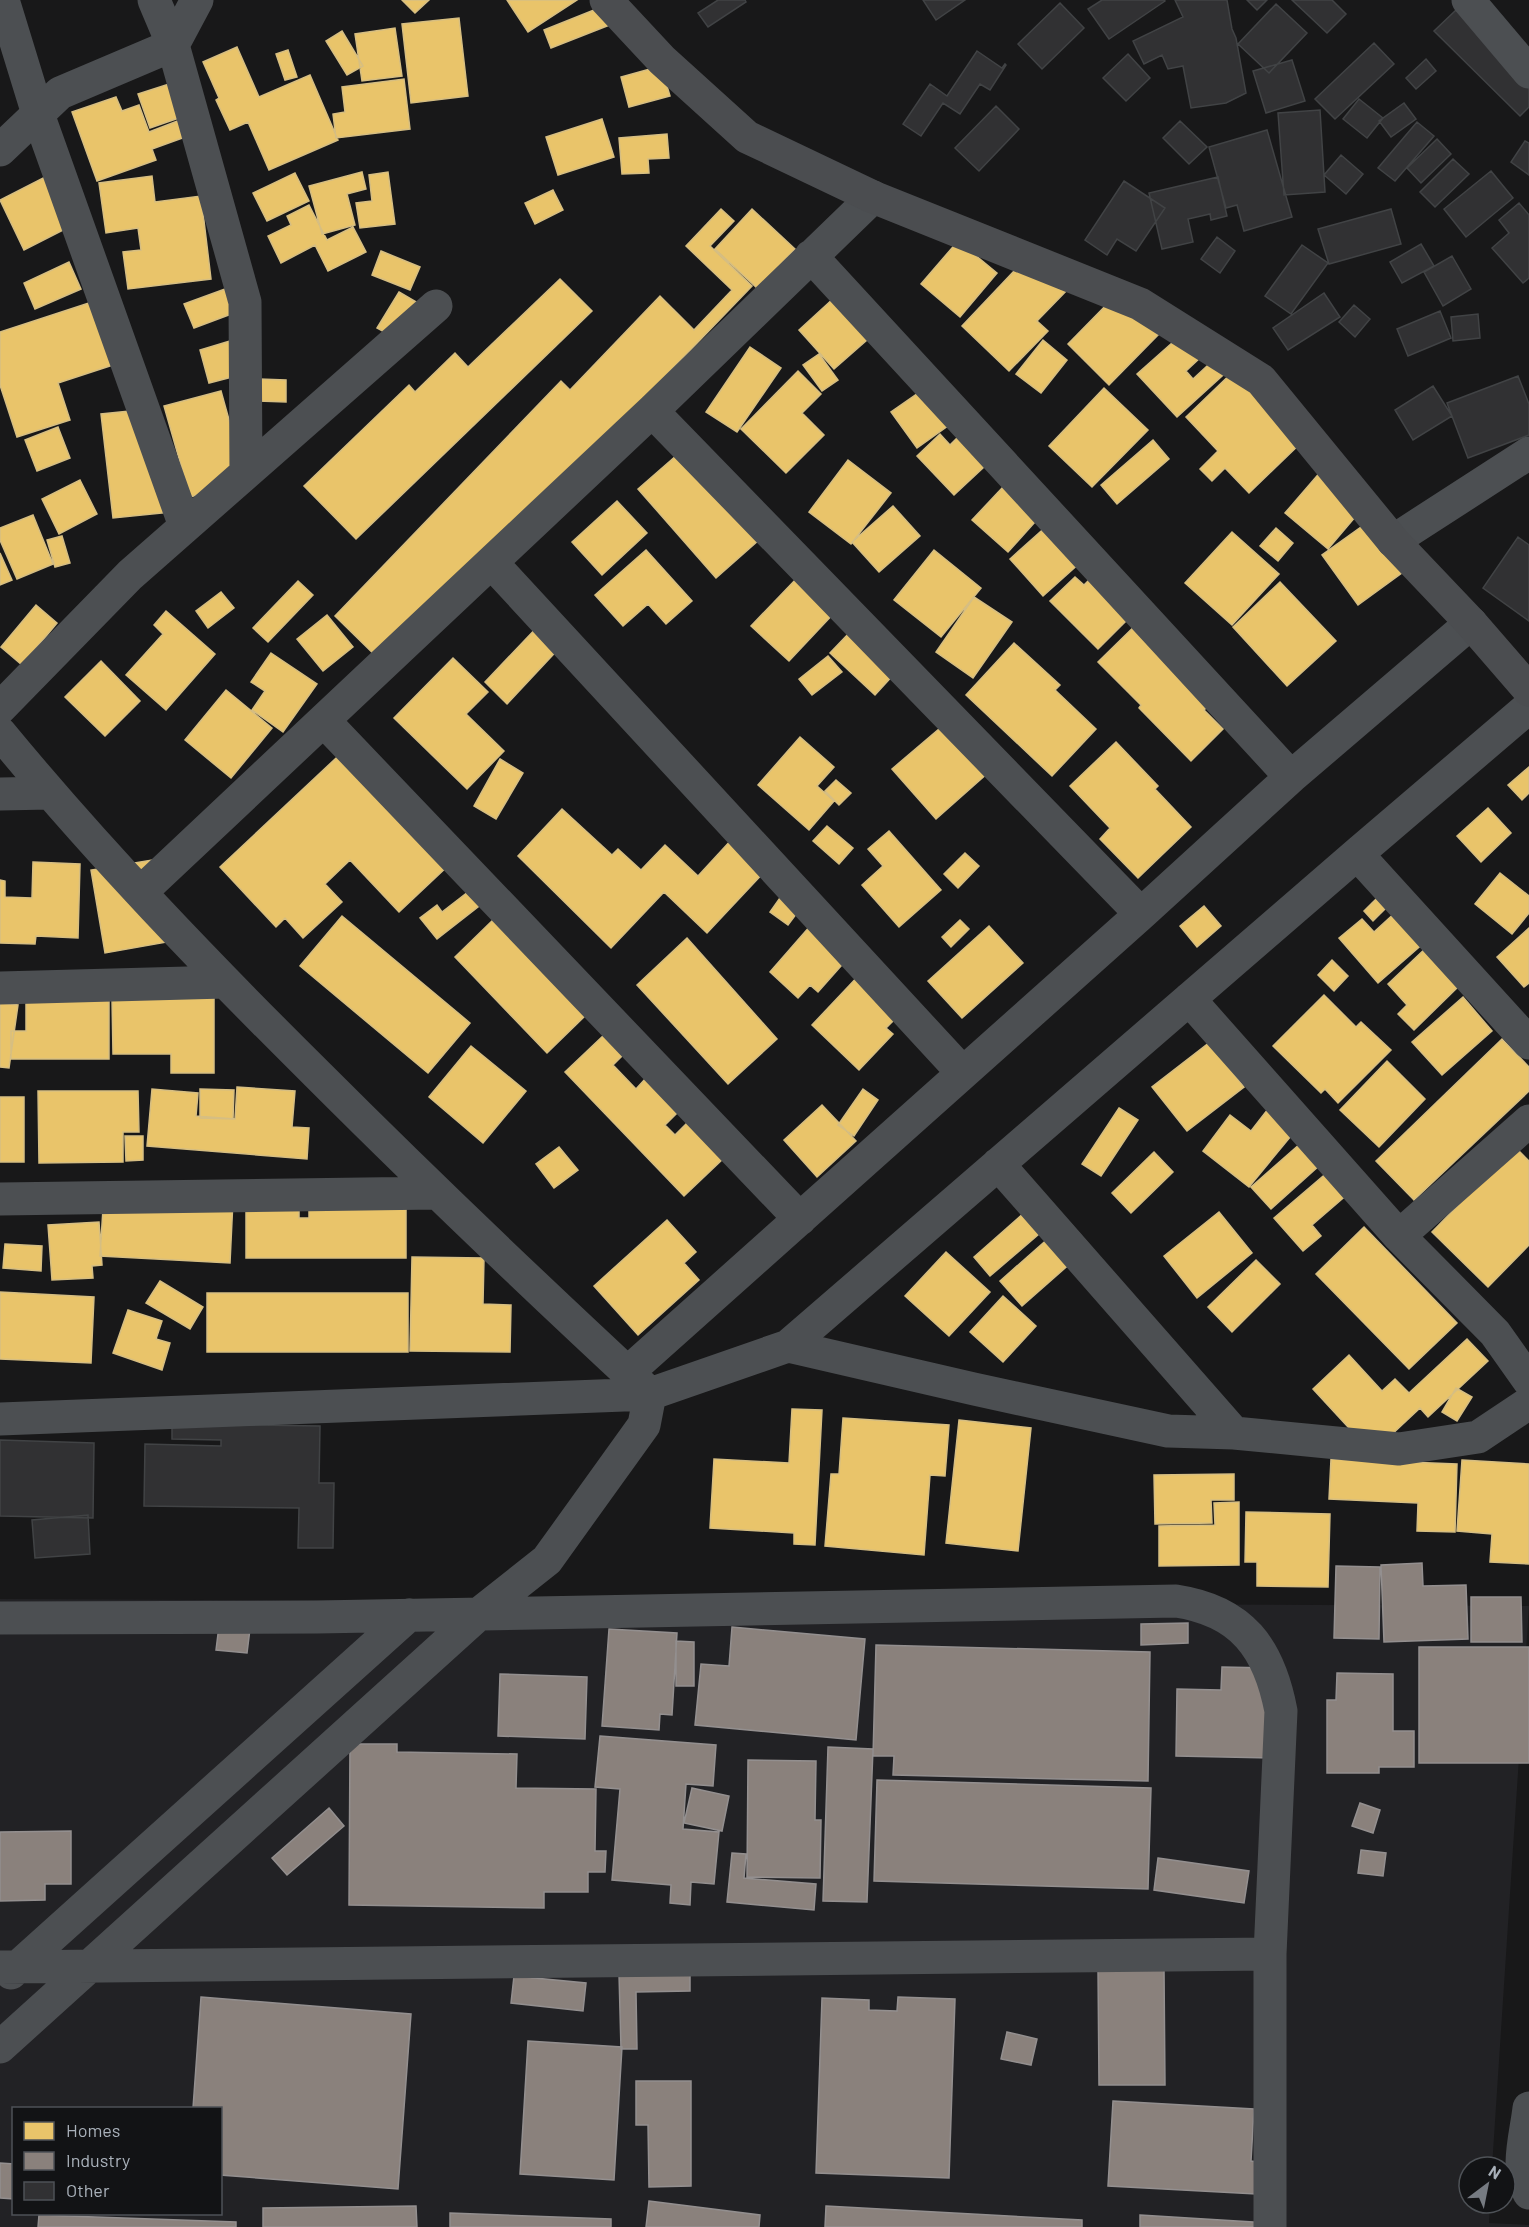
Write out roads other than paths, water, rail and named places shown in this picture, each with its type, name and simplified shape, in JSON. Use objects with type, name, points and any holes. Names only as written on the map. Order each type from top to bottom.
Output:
[{"type":"street","points":[[3,0],[38,114],[185,526]]},
{"type":"street","points":[[154,0],[173,45],[245,302],[246,473]]},
{"type":"street","points":[[0,150],[60,93],[173,45],[197,0]]},
{"type":"street","points":[[606,0],[662,60],[747,137],[873,197],[1140,304],[1261,380],[1393,541],[1471,623],[1529,690]]},
{"type":"street","points":[[1468,0],[1529,72]]},
{"type":"street","points":[[141,892],[652,411],[873,197]]},
{"type":"street","points":[[811,256],[1291,777]]},
{"type":"street","points":[[0,708],[130,575],[435,306]]},
{"type":"street","points":[[652,411],[1142,914]]},
{"type":"street","points":[[1393,541],[1529,453]]},
{"type":"street","points":[[492,562],[963,1073]]},
{"type":"street","points":[[639,1384],[800,1219],[1142,914],[1291,777],[1471,623]]},
{"type":"street","points":[[0,1419],[639,1384],[788,1346],[1529,707]]},
{"type":"street","points":[[324,721],[800,1219]]},
{"type":"street","points":[[0,733],[50,793],[225,982],[436,1193],[639,1384],[644,1425],[547,1560],[480,1613],[78,1966],[0,2047]]},
{"type":"street","points":[[0,794],[50,793]]},
{"type":"street","points":[[1357,854],[1529,1043]]},
{"type":"street","points":[[0,988],[225,982]]},
{"type":"street","points":[[1189,999],[1399,1236],[1495,1333],[1529,1381]]},
{"type":"street","points":[[1399,1236],[1529,1121]]},
{"type":"street","points":[[998,1164],[1234,1433]]},
{"type":"street","points":[[0,1199],[436,1193]]},
{"type":"street","points":[[788,1346],[1168,1431],[1234,1433],[1399,1449],[1478,1437],[1529,1403]]},
{"type":"street","points":[[0,1618],[409,1615],[1176,1600],[1217,1611],[1242,1630],[1265,1659],[1276,1684],[1281,1711],[1270,1954],[1270,2227]]},
{"type":"street","points":[[6,1972],[74,1917],[409,1615]]},
{"type":"street","points":[[74,1917],[78,1966]]},
{"type":"street","points":[[6,1972],[78,1966],[1270,1954]]},
{"type":"street","points":[[1529,2108],[1522,2168],[1529,2193]]}]
